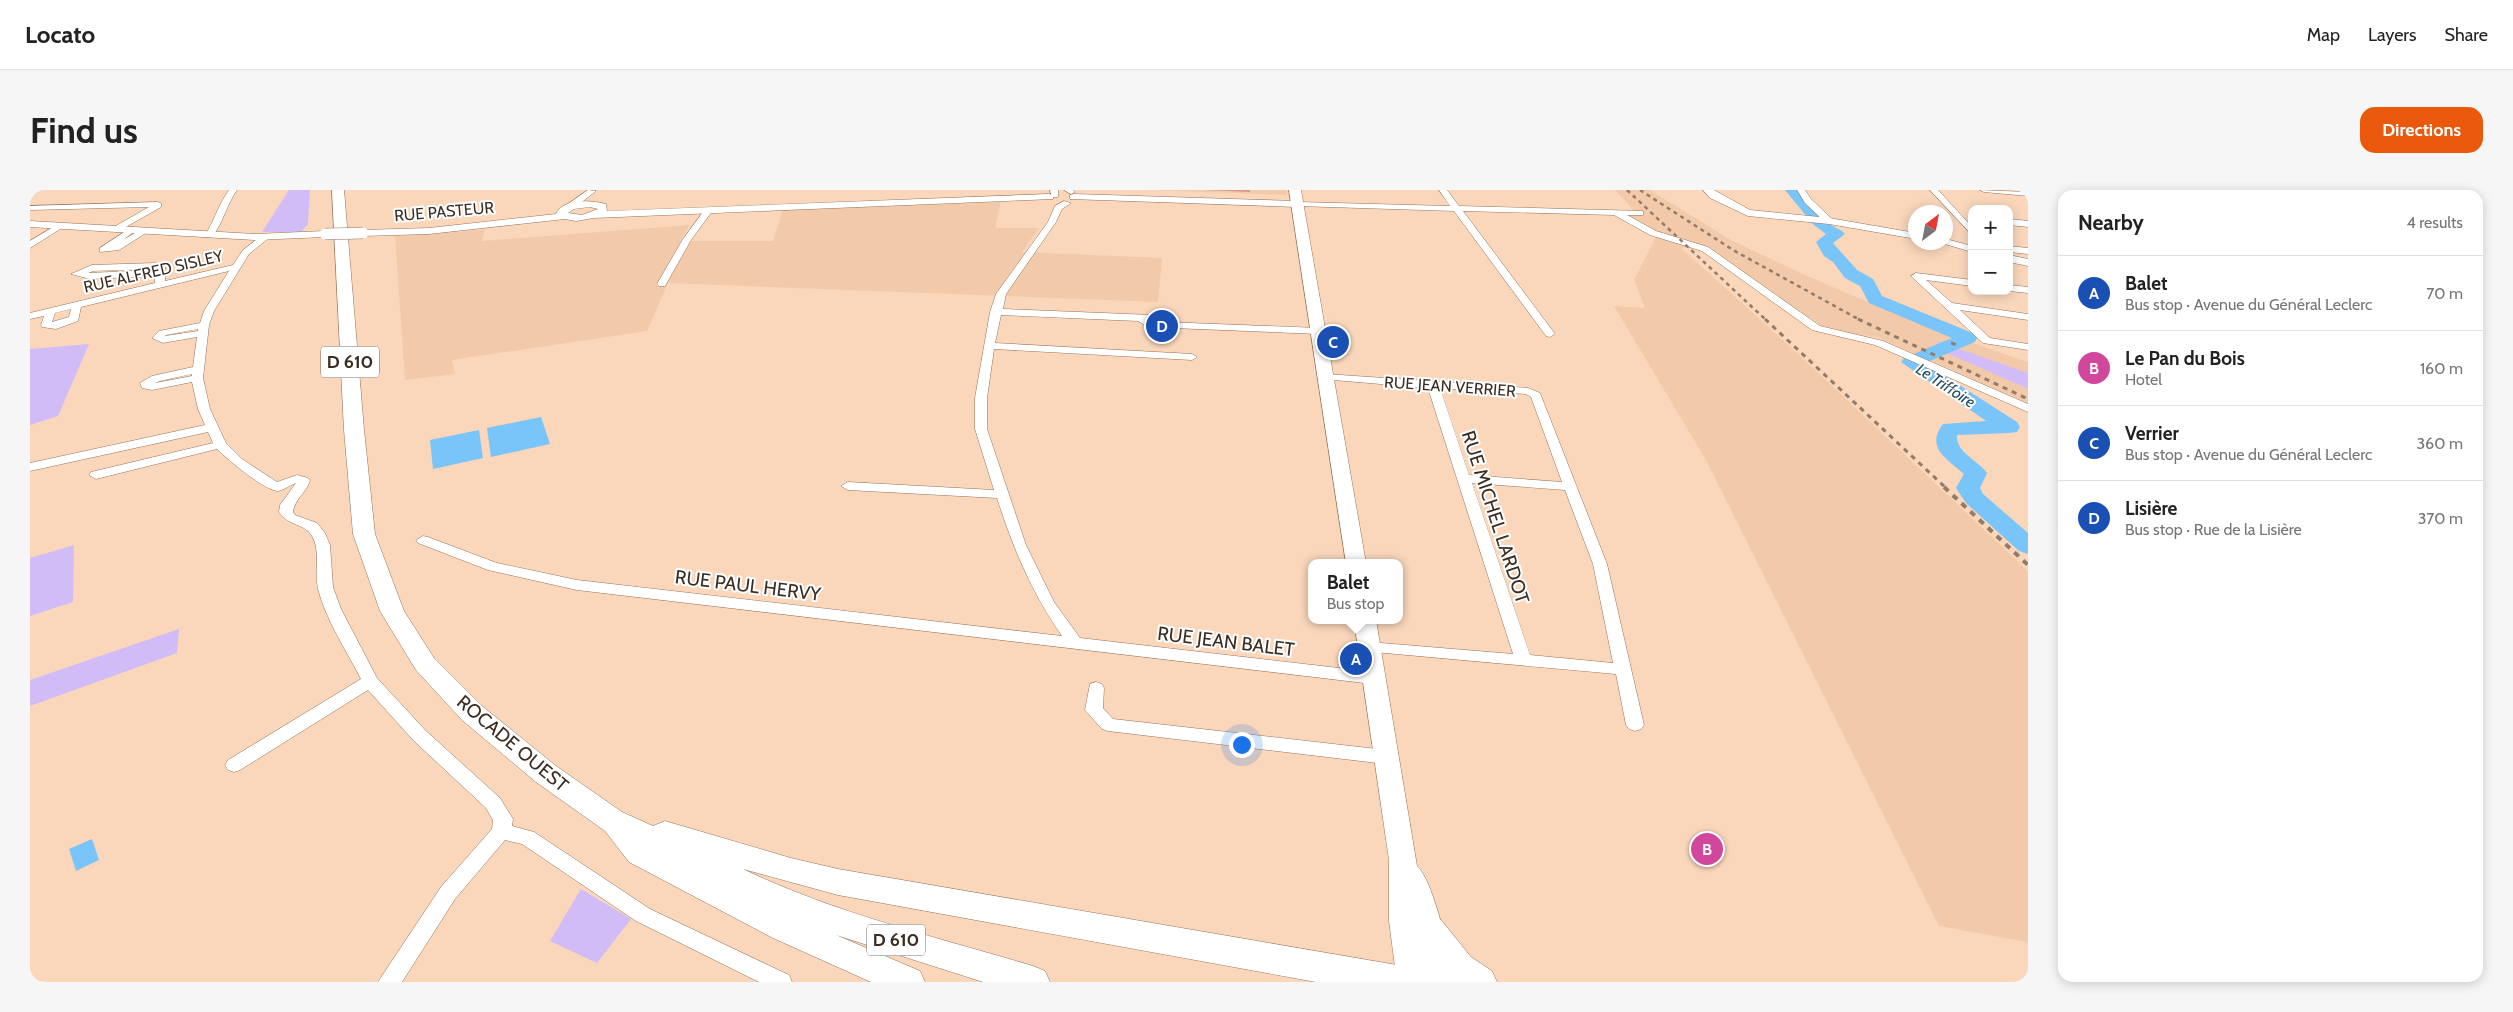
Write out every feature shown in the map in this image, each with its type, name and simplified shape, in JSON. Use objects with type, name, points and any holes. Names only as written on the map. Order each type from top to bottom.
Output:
[{"type":"main road","name":"ROCADE OUEST","points":[[338,190],[361,514],[371,557],[392,611],[425,664],[472,713],[546,774],[611,820],[761,893],[863,930],[1033,982]]},
{"type":"main road","points":[[1295,190],[1355,559]]},
{"type":"main road","points":[[1366,624],[1404,860],[1429,930],[1439,982]]},
{"type":"main road","points":[[546,774],[646,826],[792,871],[838,882],[1402,982]]},
{"type":"main road","points":[[611,820],[640,853],[785,928],[908,982]]},
{"type":"main road","points":[[1404,860],[1404,921],[1413,982]]},
{"type":"main road","points":[[1429,930],[1459,968],[1480,982]]},
{"type":"street","points":[[209,235],[216,226],[216,222],[233,190]]},
{"type":"street","points":[[592,190],[592,199],[598,209],[636,213],[1061,196],[1640,213]]},
{"type":"street","points":[[567,210],[592,190]]},
{"type":"street","points":[[1443,190],[1550,334]]},
{"type":"street","points":[[1708,190],[1714,196],[1748,213],[1829,221],[1908,235]]},
{"type":"street","points":[[1714,190],[1730,205]]},
{"type":"street","points":[[1801,190],[1808,201],[1829,221]]},
{"type":"street","points":[[1934,190],[1968,228]]},
{"type":"street","points":[[1984,190],[2028,194]]},
{"type":"street","points":[[1061,196],[1052,222],[1001,294],[995,312],[981,398],[981,429],[1019,546],[1047,603],[1074,642]]},
{"type":"street","points":[[30,208],[158,205],[117,229]]},
{"type":"street","name":"RUE PASTEUR","points":[[363,233],[429,231],[529,219],[567,210],[582,217],[598,209]]},
{"type":"street","points":[[662,284],[687,239],[709,210]]},
{"type":"street","points":[[1616,212],[1653,233],[1705,249],[1816,328],[1871,341],[2028,408]]},
{"type":"street","points":[[1957,217],[1968,218]]},
{"type":"street","points":[[186,234],[216,222]]},
{"type":"street","points":[[2013,222],[2028,224]]},
{"type":"street","points":[[30,224],[261,237],[363,233]]},
{"type":"street","points":[[30,245],[60,226]]},
{"type":"street","points":[[132,230],[103,250],[116,248],[145,231]]},
{"type":"street","points":[[261,237],[246,252],[236,267],[203,329],[198,373],[204,408],[220,445],[237,462],[277,488],[291,480],[300,479],[304,481],[302,488],[287,505],[286,512],[290,518],[312,526],[318,533],[322,545],[325,587],[333,610],[370,681],[420,735],[494,803],[503,819],[501,832],[473,862],[433,914],[409,955],[389,982]]},
{"type":"street","points":[[1953,244],[1968,248]]},
{"type":"street","points":[[2013,249],[2028,250]]},
{"type":"street","points":[[2013,259],[2028,263]]},
{"type":"street","points":[[156,266],[160,267],[159,278],[76,274],[92,268],[156,266]]},
{"type":"street","name":"RUE ALFRED SISLEY","points":[[30,316],[77,304],[159,278],[236,267]]},
{"type":"street","points":[[1968,282],[1916,276],[1987,341],[2028,347]]},
{"type":"street","points":[[2013,288],[2028,290]]},
{"type":"street","name":"RUE ALFRED SISLEY","points":[[51,311],[46,325],[64,324],[74,319],[77,304]]},
{"type":"street","points":[[1949,306],[2028,317]]},
{"type":"street","points":[[995,312],[1146,318],[1157,319],[1158,323],[1319,331]]},
{"type":"street","points":[[989,346],[1192,357]]},
{"type":"street","name":"RUE JEAN VERRIER","points":[[1326,377],[1528,391],[1536,395],[1568,486],[1600,564],[1635,725]]},
{"type":"street","name":"RUE MICHEL LARDOT","points":[[1433,385],[1523,660]]},
{"type":"street","points":[[30,466],[212,427]]},
{"type":"street","points":[[96,475],[220,445]]},
{"type":"street","points":[[1463,478],[1568,486]]},
{"type":"street","points":[[848,486],[1002,494]]},
{"type":"street","name":"RUE PAUL HERVY","points":[[423,540],[493,567],[577,585],[837,617],[1074,642]]},
{"type":"street","name":"RUE JEAN BALET","points":[[1074,642],[1373,678]]},
{"type":"street","points":[[1369,647],[1622,669]]},
{"type":"street","points":[[234,766],[370,681]]},
{"type":"street","points":[[1096,688],[1094,710],[1108,725],[1386,758]]},
{"type":"street","points":[[501,832],[527,837],[643,915],[781,982]]},
{"type":"shaded area","points":[[289,190],[310,190],[308,224],[301,232],[262,232]]},
{"type":"shaded area","points":[[1144,190],[1287,190],[1287,195],[1180,191]]},
{"type":"shaded area","points":[[1615,190],[1650,190],[1731,240],[1807,276],[1932,329],[2028,362],[2028,373],[1938,342],[1949,354],[2028,389],[2028,403],[1877,337],[1828,330],[1708,248],[1681,248],[1795,351],[2028,571],[2028,942],[1939,926],[1707,462],[1614,306],[1645,308],[1634,280],[1658,233],[1629,217],[1637,214]]},
{"type":"shaded area","points":[[1001,201],[995,228],[1039,228],[1022,252],[1162,258],[1158,302],[668,283],[647,331],[452,360],[455,374],[405,380],[395,236],[485,230],[482,241],[690,225],[680,241],[773,241],[783,209]]},
{"type":"shaded area","points":[[1937,341],[2028,373],[2028,389],[1949,354],[1940,349]]},
{"type":"shaded area","points":[[89,344],[58,416],[30,425],[30,349]]},
{"type":"shaded area","points":[[74,545],[73,602],[30,616],[30,558]]},
{"type":"shaded area","points":[[179,629],[177,653],[30,706],[30,680]]},
{"type":"shaded area","points":[[581,889],[631,919],[597,963],[550,941]]},
{"type":"water","points":[[541,417],[550,444],[491,457],[487,428]]},
{"type":"water","points":[[479,430],[483,458],[433,469],[430,440]]},
{"type":"water","points":[[92,839],[99,860],[76,871],[69,849]]},
{"type":"waterway","name":"Le Triffoire","points":[[1792,190],[1813,215]]},
{"type":"waterway","name":"Le Triffoire","points":[[1817,222],[1837,234],[1824,242],[1830,253],[1839,259],[1851,274],[1867,283],[1875,299],[1968,338],[1911,362],[2009,427],[1951,429],[1946,435],[1946,441],[1953,453],[1976,473],[1973,482],[1968,488],[1974,498],[2028,546]]},
{"type":"railway","points":[[1627,190],[1766,320]]},
{"type":"railway","points":[[1640,190],[1733,250],[1859,320]]},
{"type":"railway","points":[[1765,319],[1946,488]]},
{"type":"railway","points":[[1859,320],[2028,399]]},
{"type":"railway","points":[[1951,343],[1957,345]]},
{"type":"railway","points":[[1944,487],[2028,565]]},
{"type":"place","name":"Lisière","points":[[1162,326]]},
{"type":"place","name":"Verrier","points":[[1333,342]]},
{"type":"place","name":"Balet","points":[[1356,659]]},
{"type":"place","name":"Le Pan du Bois","points":[[1707,849]]}]
